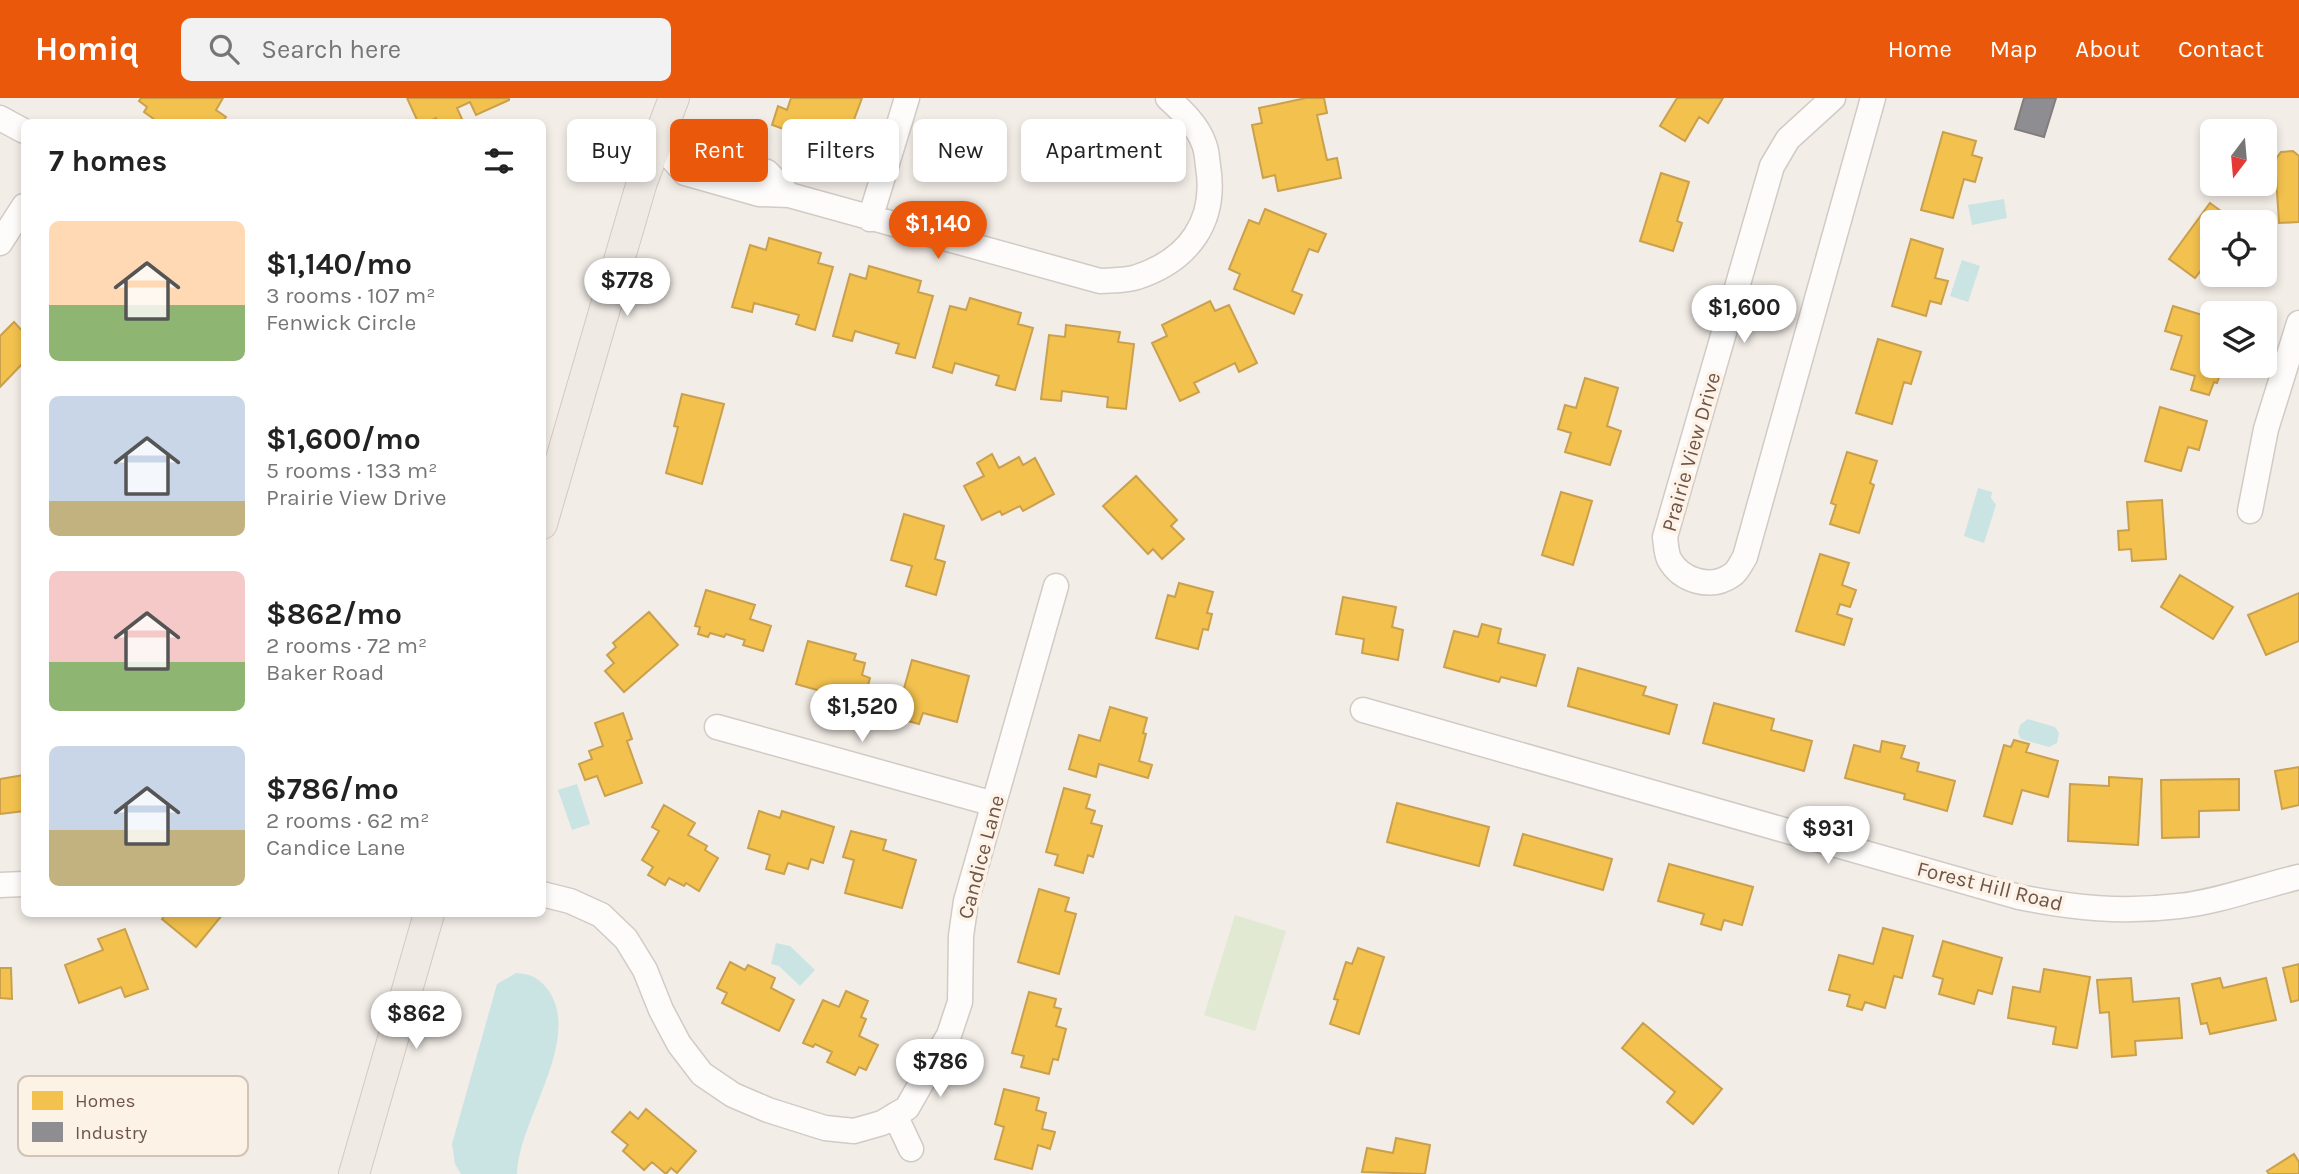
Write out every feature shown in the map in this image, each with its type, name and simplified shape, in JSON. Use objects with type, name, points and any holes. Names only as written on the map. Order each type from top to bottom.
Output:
[{"type":"main road","points":[[546,510],[642,182],[674,98]]},
{"type":"main road","points":[[354,1174],[428,917]]},
{"type":"street","points":[[870,219],[907,98]]},
{"type":"street","points":[[657,141],[685,173],[759,194],[789,195],[1100,281],[1135,278],[1166,265],[1193,241],[1208,213],[1210,179],[1205,145],[1188,118],[1168,98]]},
{"type":"street","name":"Prairie View Drive","points":[[1833,98],[1788,139],[1772,166],[1665,537],[1667,556],[1677,570],[1695,581],[1718,582],[1735,574],[1745,557],[1873,98]]},
{"type":"street","points":[[0,118],[21,129]]},
{"type":"street","points":[[0,243],[21,211]]},
{"type":"street","points":[[2250,511],[2266,429],[2299,323]]},
{"type":"street","name":"Candice Lane","points":[[546,895],[570,901],[601,915],[626,939],[645,970],[661,1010],[679,1044],[702,1074],[733,1095],[768,1110],[825,1128],[854,1131],[882,1123],[907,1108],[949,1035],[960,1002],[961,936],[966,901],[1056,586]]},
{"type":"street","name":"Forest Hill Road","points":[[1363,710],[2019,897],[2073,908],[2128,910],[2182,906],[2299,877]]},
{"type":"street","points":[[717,727],[994,804]]},
{"type":"street","points":[[0,884],[21,884]]},
{"type":"street","points":[[895,1115],[911,1149]]},
{"type":"green space","points":[[1235,915],[1286,931],[1255,1031],[1204,1015]]},
{"type":"water","points":[[2004,199],[2007,218],[1972,225],[1968,205]]},
{"type":"water","points":[[1962,260],[1980,266],[1968,302],[1950,296]]},
{"type":"water","points":[[1978,488],[1992,492],[1991,498],[1996,505],[1984,543],[1964,536]]},
{"type":"water","points":[[2028,719],[2055,727],[2059,733],[2057,743],[2049,747],[2021,739],[2018,733],[2020,725]]},
{"type":"water","points":[[577,784],[590,824],[572,830],[558,790]]},
{"type":"water","points":[[776,943],[790,946],[815,970],[800,986],[779,966],[771,964]]},
{"type":"water","points":[[516,973],[538,979],[556,1005],[558,1027],[555,1051],[520,1152],[517,1174],[461,1174],[455,1164],[452,1144],[497,984]]},
{"type":"building: Homes","points":[[141,98],[223,98],[216,110],[226,117],[154,119],[144,112],[147,107],[139,101]]},
{"type":"building: Homes","points":[[407,98],[509,98],[476,115],[470,102],[457,108],[462,119],[417,119]]},
{"type":"building: Homes","points":[[791,98],[862,98],[854,119],[782,119],[782,129],[772,125],[778,106],[787,110]]},
{"type":"building: Homes","points":[[1306,98],[1324,98],[1327,113],[1317,115],[1327,160],[1337,158],[1341,178],[1278,191],[1275,175],[1263,178],[1252,125],[1262,123],[1259,108]]},
{"type":"building: Homes","points":[[1677,98],[1723,98],[1708,123],[1699,117],[1685,141],[1660,126]]},
{"type":"building: Homes","points":[[1943,132],[1976,141],[1972,155],[1982,158],[1975,182],[1964,179],[1953,218],[1921,210]]},
{"type":"building: Homes","points":[[2293,151],[2299,156],[2299,222],[2279,223],[2277,157],[2281,152]]},
{"type":"building: Homes","points":[[1661,173],[1689,182],[1677,221],[1682,223],[1673,251],[1640,241]]},
{"type":"building: Homes","points":[[2210,203],[2220,210],[2205,210]]},
{"type":"building: Homes","points":[[1265,209],[1326,234],[1318,252],[1309,249],[1292,291],[1302,295],[1294,314],[1234,289],[1240,274],[1229,269],[1249,220],[1259,224]]},
{"type":"building: Homes","points":[[2200,217],[2200,272],[2195,278],[2169,259]]},
{"type":"building: Homes","points":[[769,238],[821,253],[818,263],[833,267],[815,330],[796,324],[799,315],[754,303],[752,312],[732,307],[750,245],[766,250]]},
{"type":"building: Homes","points":[[1911,239],[1943,249],[1935,278],[1948,281],[1941,304],[1930,301],[1926,316],[1892,306]]},
{"type":"building: Homes","points":[[869,266],[921,281],[918,292],[933,296],[915,358],[896,353],[899,344],[855,331],[852,341],[833,336],[850,274],[866,279]]},
{"type":"building: Homes","points":[[970,298],[1021,313],[1018,324],[1033,328],[1015,390],[996,385],[999,376],[955,363],[952,373],[933,367],[950,306],[966,310]]},
{"type":"building: Homes","points":[[1210,301],[1215,311],[1229,305],[1257,363],[1239,372],[1235,363],[1194,383],[1199,392],[1180,401],[1152,343],[1167,336],[1162,325]]},
{"type":"building: Homes","points":[[2173,306],[2200,314],[2200,378],[2219,378],[2217,383],[2214,382],[2209,395],[2191,390],[2195,376],[2171,369],[2182,336],[2165,331]]},
{"type":"building: Homes","points":[[14,322],[21,330],[21,365],[0,387],[0,336]]},
{"type":"building: Homes","points":[[1066,325],[1120,332],[1118,342],[1134,344],[1126,409],[1107,407],[1108,397],[1062,391],[1061,401],[1041,399],[1049,335],[1065,337]]},
{"type":"building: Homes","points":[[1878,339],[1921,352],[1911,384],[1904,382],[1892,424],[1856,413]]},
{"type":"building: Homes","points":[[1585,378],[1618,388],[1607,426],[1621,431],[1610,465],[1565,452],[1571,433],[1558,429],[1565,405],[1576,408]]},
{"type":"building: Homes","points":[[682,394],[724,404],[702,484],[666,473],[678,427],[674,426]]},
{"type":"building: Homes","points":[[2160,407],[2207,421],[2199,450],[2188,447],[2181,471],[2145,461]]},
{"type":"building: Homes","points":[[1847,452],[1877,461],[1870,483],[1874,485],[1859,533],[1830,524],[1836,505],[1831,503]]},
{"type":"building: Homes","points":[[992,454],[999,468],[1019,457],[1023,465],[1035,458],[1054,494],[1023,511],[1020,506],[1002,515],[1000,511],[982,520],[964,486],[984,476],[977,463]]},
{"type":"building: Homes","points":[[1136,476],[1177,520],[1171,526],[1184,539],[1162,559],[1153,549],[1148,554],[1103,506]]},
{"type":"building: Homes","points":[[1561,492],[1592,501],[1573,565],[1542,555]]},
{"type":"building: Homes","points":[[2162,500],[2166,559],[2132,561],[2131,549],[2119,550],[2118,531],[2129,530],[2127,502]]},
{"type":"building: Homes","points":[[904,514],[944,526],[935,559],[945,562],[936,595],[906,586],[912,566],[891,560]]},
{"type":"building: Homes","points":[[1820,554],[1849,563],[1842,585],[1856,590],[1850,607],[1840,604],[1837,614],[1852,619],[1844,645],[1796,631]]},
{"type":"building: Homes","points":[[2180,575],[2233,607],[2213,639],[2161,607]]},
{"type":"building: Homes","points":[[1179,583],[1213,592],[1207,613],[1212,614],[1208,630],[1203,629],[1198,649],[1156,638],[1168,595],[1175,597]]},
{"type":"building: Homes","points":[[706,590],[755,605],[750,619],[771,626],[763,651],[743,645],[745,640],[726,634],[724,637],[710,633],[708,637],[698,634],[700,627],[695,626]]},
{"type":"building: Homes","points":[[2299,593],[2299,641],[2266,655],[2248,615]]},
{"type":"building: Homes","points":[[1343,597],[1396,607],[1392,627],[1403,630],[1398,660],[1362,653],[1364,639],[1336,634]]},
{"type":"building: Homes","points":[[649,612],[678,645],[624,692],[605,671],[614,663],[607,655],[616,647],[613,643]]},
{"type":"building: Homes","points":[[1482,624],[1501,629],[1498,643],[1545,655],[1536,686],[1501,677],[1499,682],[1444,667],[1454,631],[1478,637]]},
{"type":"building: Homes","points":[[808,641],[856,654],[854,660],[865,663],[862,675],[870,678],[863,703],[796,684]]},
{"type":"building: Homes","points":[[912,660],[969,676],[957,722],[923,713],[919,724],[886,715],[893,689],[903,692]]},
{"type":"building: Homes","points":[[1578,668],[1646,687],[1643,695],[1677,705],[1669,734],[1568,706]]},
{"type":"building: Homes","points":[[1714,703],[1774,719],[1771,730],[1812,741],[1804,771],[1703,743]]},
{"type":"building: Homes","points":[[1110,707],[1147,718],[1139,761],[1152,765],[1148,778],[1099,764],[1096,777],[1069,769],[1079,735],[1100,741]]},
{"type":"building: Homes","points":[[623,713],[632,739],[627,741],[642,783],[605,796],[597,776],[585,780],[579,764],[592,759],[589,751],[603,746],[595,723]]},
{"type":"building: Homes","points":[[2014,740],[2029,744],[2026,752],[2058,761],[2048,797],[2022,790],[2012,824],[1984,816],[2004,745],[2011,747]]},
{"type":"building: Homes","points":[[1882,741],[1905,746],[1901,758],[1919,763],[1917,771],[1955,781],[1947,811],[1904,799],[1905,794],[1845,778],[1854,745],[1880,752]]},
{"type":"building: Homes","points":[[2299,767],[2299,805],[2282,809],[2275,771]]},
{"type":"building: Homes","points":[[21,776],[21,811],[0,814],[0,779]]},
{"type":"building: Homes","points":[[2109,777],[2142,779],[2138,845],[2068,841],[2070,784],[2109,786]]},
{"type":"building: Homes","points":[[2239,779],[2239,810],[2199,811],[2199,837],[2162,838],[2161,780]]},
{"type":"building: Homes","points":[[1064,788],[1090,795],[1086,808],[1095,811],[1091,823],[1102,826],[1093,857],[1088,855],[1083,873],[1055,865],[1058,855],[1046,852]]},
{"type":"building: Homes","points":[[1397,803],[1489,827],[1479,866],[1387,842]]},
{"type":"building: Homes","points":[[664,805],[695,823],[688,835],[707,846],[705,850],[718,858],[699,891],[686,883],[684,886],[669,878],[665,885],[648,875],[653,867],[642,860],[659,831],[652,827]]},
{"type":"building: Homes","points":[[759,811],[780,818],[782,811],[834,827],[823,863],[811,859],[808,869],[788,863],[784,874],[766,869],[770,855],[748,848]]},
{"type":"building: Homes","points":[[851,831],[886,840],[883,850],[916,860],[902,908],[845,893],[854,860],[843,857]]},
{"type":"building: Homes","points":[[1523,834],[1612,859],[1603,890],[1514,865]]},
{"type":"building: Homes","points":[[1669,864],[1753,887],[1742,925],[1724,920],[1721,930],[1701,924],[1704,914],[1658,901]]},
{"type":"building: Homes","points":[[1039,889],[1069,898],[1065,911],[1076,914],[1059,974],[1018,962]]},
{"type":"building: Homes","points":[[164,917],[221,917],[196,947],[162,919]]},
{"type":"building: Homes","points":[[1883,928],[1913,936],[1902,978],[1894,976],[1885,1008],[1865,1002],[1862,1010],[1847,1006],[1850,995],[1829,990],[1839,955],[1873,964]]},
{"type":"building: Homes","points":[[125,929],[148,989],[125,997],[121,987],[79,1003],[65,965],[103,950],[98,939]]},
{"type":"building: Homes","points":[[1943,941],[2002,958],[1992,994],[1978,990],[1974,1004],[1939,994],[1943,979],[1933,976]]},
{"type":"building: Homes","points":[[1358,948],[1384,957],[1359,1034],[1330,1024],[1338,1000],[1334,999],[1346,962],[1352,964]]},
{"type":"building: Homes","points":[[730,962],[745,970],[748,965],[775,978],[771,988],[794,1000],[779,1031],[722,1003],[727,993],[717,988]]},
{"type":"building: Homes","points":[[2299,964],[2299,1000],[2291,1002],[2283,968]]},
{"type":"building: Homes","points":[[0,968],[11,968],[12,999],[0,998]]},
{"type":"building: Homes","points":[[2044,969],[2090,977],[2077,1048],[2053,1044],[2056,1027],[2008,1018],[2013,987],[2040,992]]},
{"type":"building: Homes","points":[[2131,978],[2133,1002],[2179,998],[2182,1038],[2135,1041],[2136,1055],[2112,1057],[2109,1012],[2100,1013],[2097,980]]},
{"type":"building: Homes","points":[[2220,978],[2223,988],[2266,978],[2276,1020],[2210,1034],[2207,1023],[2201,1024],[2192,984]]},
{"type":"building: Homes","points":[[846,991],[868,1001],[861,1017],[866,1019],[859,1036],[878,1045],[866,1070],[859,1067],[855,1075],[827,1062],[832,1052],[815,1044],[813,1047],[803,1043],[823,1000],[839,1007]]},
{"type":"building: Homes","points":[[1029,992],[1056,999],[1054,1007],[1061,1009],[1056,1026],[1066,1029],[1058,1060],[1053,1059],[1049,1074],[1021,1067],[1024,1056],[1012,1053]]},
{"type":"building: Homes","points":[[1643,1023],[1722,1089],[1693,1124],[1667,1102],[1675,1092],[1622,1048]]},
{"type":"building: Homes","points":[[1004,1089],[1039,1098],[1036,1110],[1046,1113],[1042,1129],[1055,1132],[1050,1149],[1038,1145],[1032,1169],[995,1159],[1004,1127],[995,1124]]},
{"type":"building: Homes","points":[[646,1109],[696,1151],[677,1173],[671,1168],[666,1174],[652,1162],[644,1170],[623,1151],[628,1145],[612,1132],[630,1112],[638,1119]]},
{"type":"building: Homes","points":[[1396,1138],[1430,1145],[1425,1174],[1362,1172],[1367,1148],[1393,1153]]},
{"type":"building: Homes","points":[[2294,1154],[2299,1162],[2299,1174],[2269,1174],[2267,1171]]},
{"type":"building: Industry","points":[[2024,98],[2056,98],[2044,137],[2015,129]]}]
